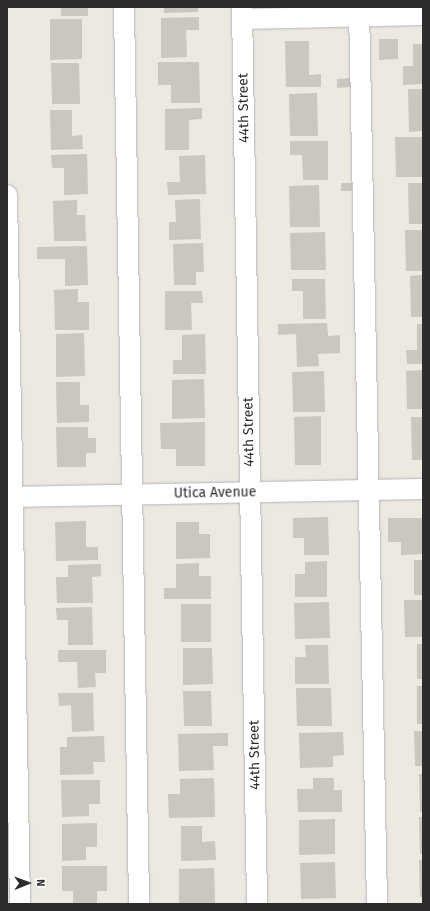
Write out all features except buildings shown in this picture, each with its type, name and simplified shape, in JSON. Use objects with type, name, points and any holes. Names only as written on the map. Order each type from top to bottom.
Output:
[{"type":"street","points":[[124,7],[139,904]]},
{"type":"street","points":[[359,11],[377,904]]},
{"type":"street","points":[[242,13],[359,11],[423,15]]},
{"type":"street","name":"44th Street","points":[[242,13],[257,904]]},
{"type":"street","points":[[7,195],[10,497],[20,904]]},
{"type":"street","name":"Utica Avenue","points":[[10,497],[423,490]]}]
